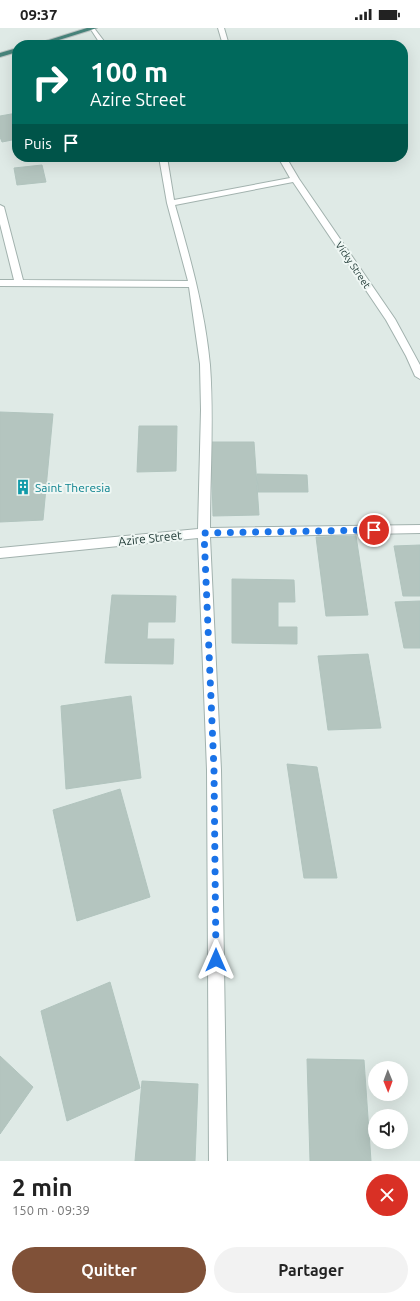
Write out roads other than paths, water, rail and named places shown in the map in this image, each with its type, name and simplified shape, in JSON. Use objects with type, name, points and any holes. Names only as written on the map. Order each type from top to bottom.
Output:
[{"type":"highway","points":[[53,40],[93,28]]},
{"type":"highway","points":[[0,55],[12,51]]},
{"type":"street","points":[[93,28],[101,40]]},
{"type":"street","points":[[221,28],[225,40]]},
{"type":"street","points":[[164,162],[172,203],[193,284],[205,364],[206,410],[204,533],[214,770],[218,1161]]},
{"type":"street","name":"Vicky Street","points":[[285,162],[294,179],[390,319],[411,356],[420,376]]},
{"type":"street","points":[[172,203],[294,179]]},
{"type":"street","points":[[0,207],[19,283]]},
{"type":"street","points":[[0,283],[193,284]]},
{"type":"street","name":"Azire Street","points":[[0,553],[204,533],[420,529]]},
{"type":"place","name":"Saint Theresia","points":[[23,487]]}]
